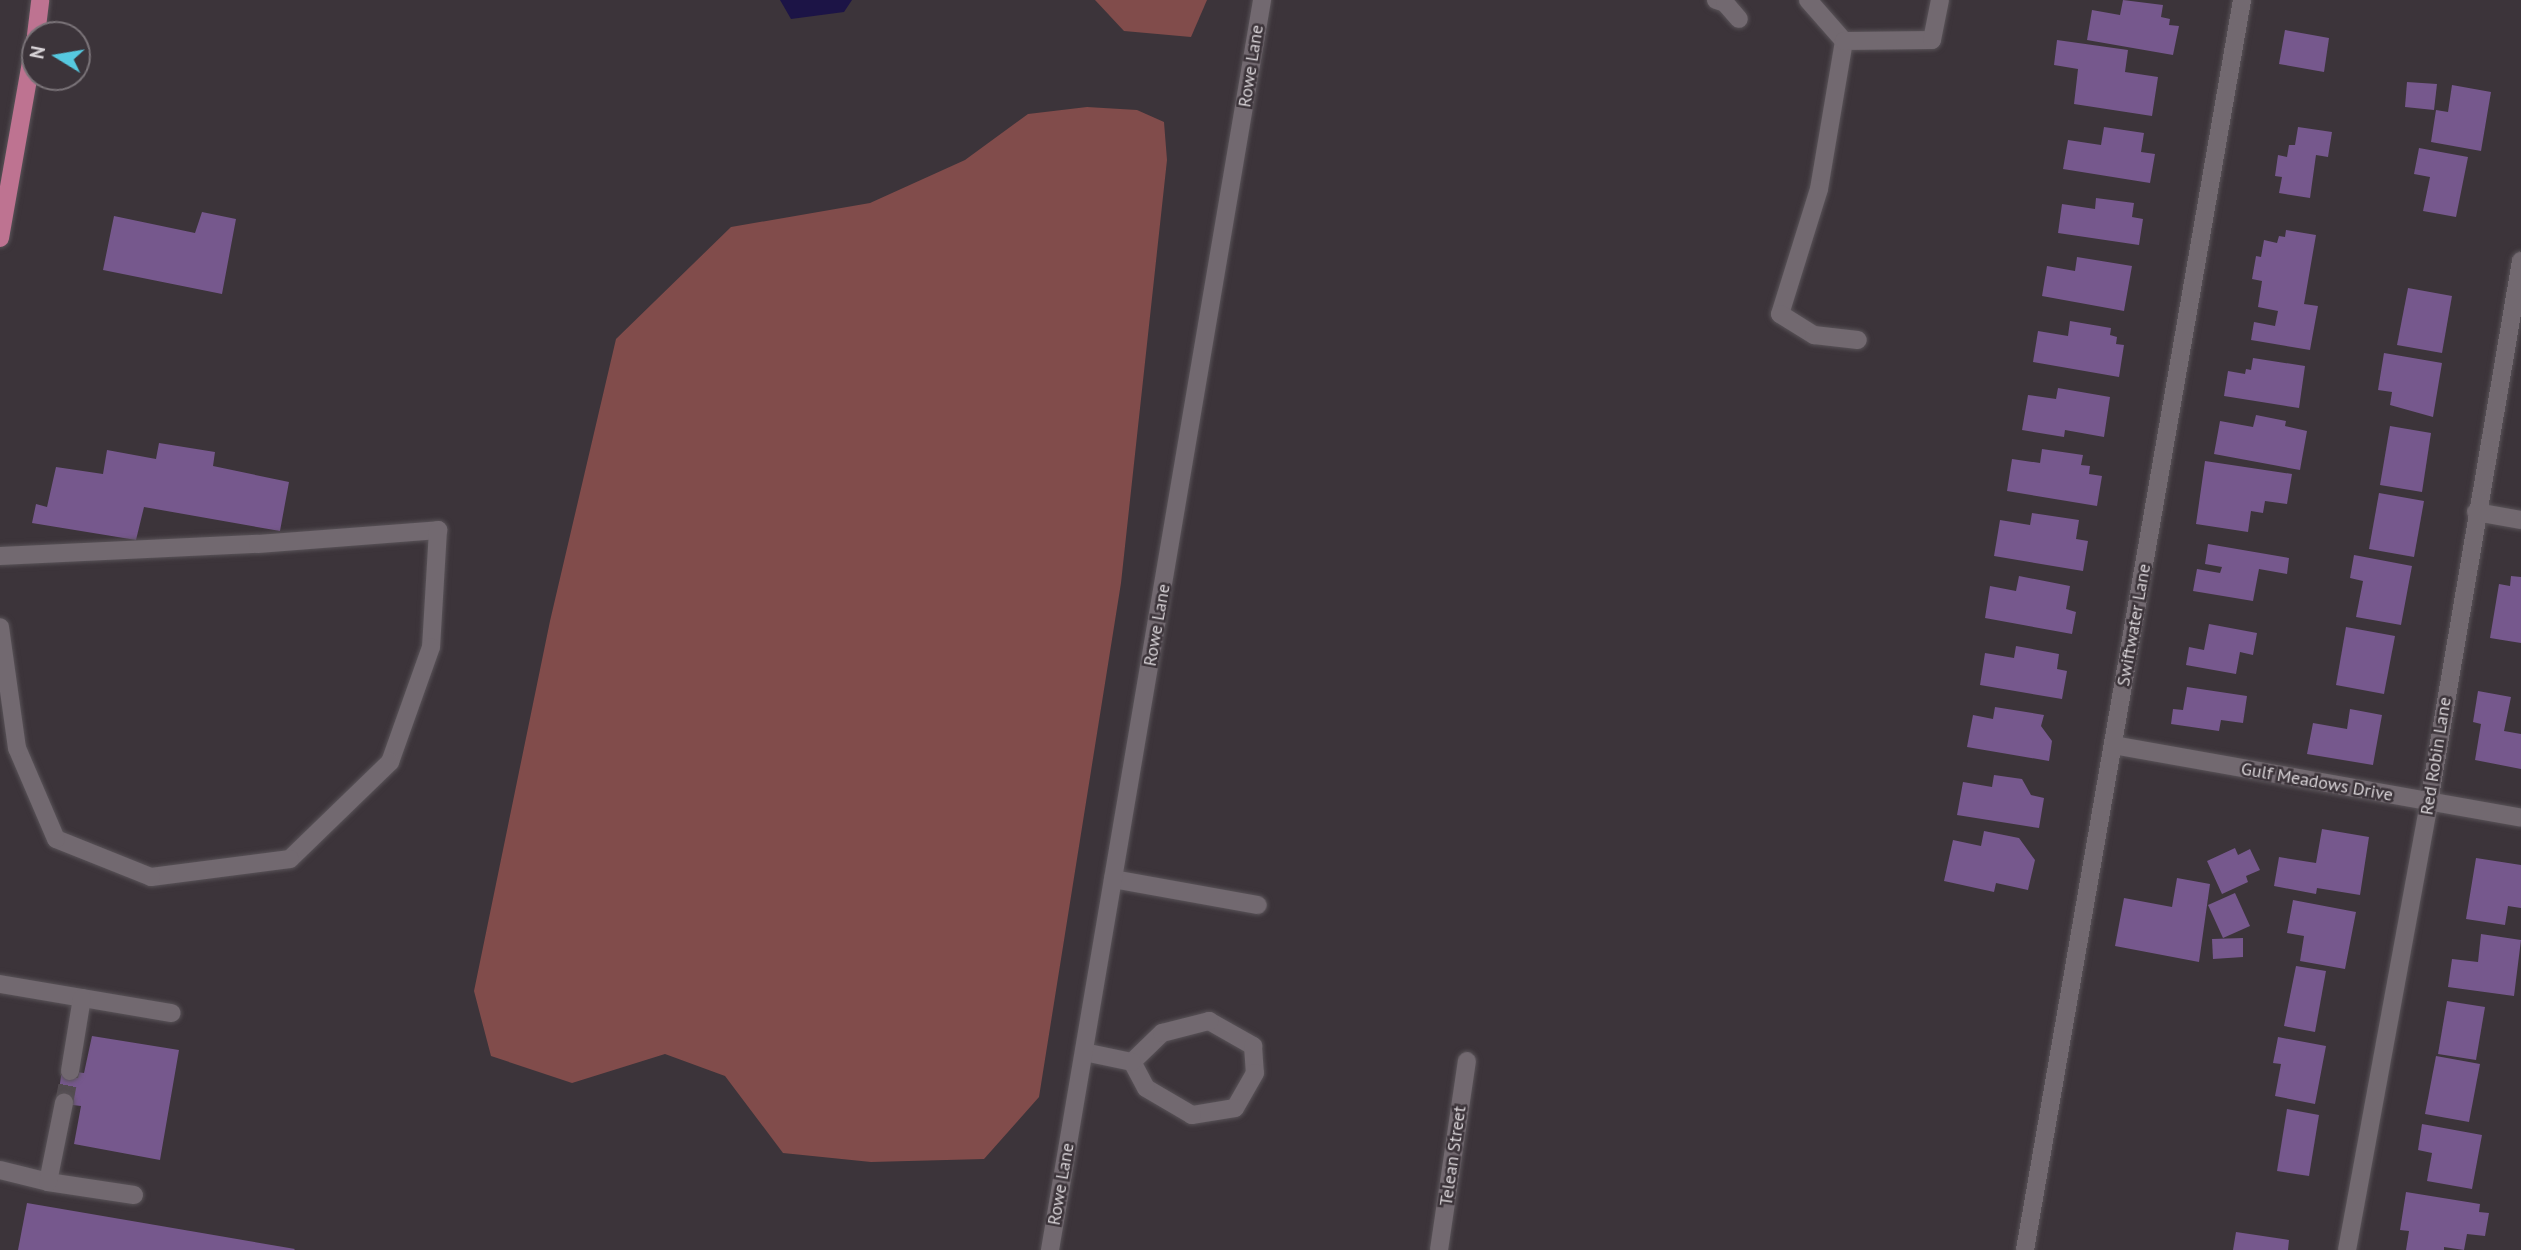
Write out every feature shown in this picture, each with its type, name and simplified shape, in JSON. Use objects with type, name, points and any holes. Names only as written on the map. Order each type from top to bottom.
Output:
[{"type":"main road","points":[[37,21],[40,0]]},
{"type":"main road","points":[[0,238],[26,91]]},
{"type":"street","name":"Rowe Lane","points":[[1050,1250],[1262,0]]},
{"type":"street","points":[[1716,0],[1725,3],[1739,19]]},
{"type":"street","points":[[1808,0],[1844,41],[1933,40],[1940,0]]},
{"type":"street","name":"Swiftwater Lane","points":[[2025,1250],[2242,0]]},
{"type":"street","points":[[1844,41],[1819,189],[1780,314],[1814,335],[1858,340]]},
{"type":"street","name":"Red Robin Lane","points":[[2347,1250],[2429,802],[2476,512],[2521,261]]},
{"type":"street","points":[[2476,512],[2521,520]]},
{"type":"street","points":[[0,556],[258,544],[438,530],[431,647],[390,762],[290,859],[151,877],[56,839],[17,748],[0,627]]},
{"type":"street","name":"Gulf Meadows Drive","points":[[2113,745],[2521,818]]},
{"type":"street","points":[[1113,879],[1258,905]]},
{"type":"street","points":[[0,984],[172,1013]]},
{"type":"street","points":[[70,1071],[82,998]]},
{"type":"street","points":[[1084,1052],[1132,1062],[1146,1088],[1192,1115],[1235,1108],[1255,1073],[1252,1046],[1209,1021],[1162,1033],[1132,1062]]},
{"type":"street","name":"Telean Street","points":[[1439,1250],[1467,1061]]},
{"type":"street","points":[[48,1182],[64,1104]]},
{"type":"street","points":[[0,1170],[48,1182],[134,1195]]},
{"type":"shaded area","points":[[780,0],[852,0],[844,12],[791,19]]},
{"type":"shaded area","points":[[1095,0],[1207,0],[1191,37],[1124,31]]},
{"type":"shaded area","points":[[1087,107],[1137,110],[1164,122],[1167,160],[1121,583],[1039,1097],[984,1159],[871,1162],[783,1153],[725,1076],[665,1054],[572,1083],[491,1056],[474,991],[550,621],[616,339],[731,227],[870,203],[965,160],[1028,114]]},
{"type":"building","points":[[2123,0],[2163,5],[2161,17],[2170,19],[2169,25],[2179,26],[2173,55],[2087,40],[2092,10],[2120,15]]},
{"type":"building","points":[[2285,30],[2329,38],[2324,72],[2279,64]]},
{"type":"building","points":[[2057,40],[2128,50],[2125,72],[2158,77],[2152,116],[2074,104],[2078,69],[2054,65]]},
{"type":"building","points":[[2407,82],[2437,84],[2434,110],[2405,107]]},
{"type":"building","points":[[2452,85],[2491,92],[2481,151],[2431,142],[2436,110],[2448,112]]},
{"type":"building","points":[[2104,127],[2144,133],[2141,152],[2155,154],[2150,183],[2063,169],[2068,140],[2101,145]]},
{"type":"building","points":[[2298,127],[2332,132],[2328,157],[2316,155],[2310,198],[2279,193],[2282,177],[2275,176],[2278,155],[2287,157],[2289,145],[2295,145]]},
{"type":"building","points":[[2419,148],[2468,157],[2456,217],[2423,211],[2430,177],[2414,174]]},
{"type":"building","points":[[2096,198],[2134,203],[2132,217],[2143,219],[2139,245],[2058,233],[2062,204],[2095,209]]},
{"type":"building","points":[[202,212],[236,219],[222,294],[103,270],[114,216],[195,233]]},
{"type":"building","points":[[2286,230],[2316,235],[2304,304],[2318,306],[2310,350],[2251,340],[2254,322],[2275,326],[2278,311],[2258,307],[2262,281],[2252,279],[2256,256],[2261,257],[2264,240],[2277,243],[2279,236],[2285,237]]},
{"type":"building","points":[[2077,257],[2132,266],[2124,311],[2042,296],[2047,266],[2075,271]]},
{"type":"building","points":[[2408,288],[2452,296],[2442,353],[2397,345]]},
{"type":"building","points":[[2070,321],[2111,328],[2110,335],[2117,337],[2116,344],[2124,345],[2119,377],[2033,362],[2038,331],[2068,336]]},
{"type":"building","points":[[2384,353],[2442,363],[2433,417],[2390,405],[2392,392],[2378,390]]},
{"type":"building","points":[[2253,358],[2305,366],[2299,408],[2224,396],[2228,371],[2245,374],[2246,369],[2251,370]]},
{"type":"building","points":[[2058,388],[2110,397],[2104,437],[2065,430],[2064,437],[2022,430],[2028,395],[2056,399]]},
{"type":"building","points":[[2256,415],[2286,421],[2285,426],[2307,431],[2300,470],[2214,454],[2220,421],[2253,427]]},
{"type":"building","points":[[2390,426],[2431,433],[2422,492],[2380,485]]},
{"type":"building","points":[[159,443],[215,452],[213,466],[289,482],[280,531],[144,507],[136,540],[32,523],[36,504],[47,507],[56,467],[103,474],[107,450],[156,459]]},
{"type":"building","points":[[2042,449],[2083,455],[2081,465],[2090,466],[2089,474],[2102,476],[2097,506],[2007,491],[2012,459],[2040,463]]},
{"type":"building","points":[[2205,461],[2292,474],[2287,504],[2265,501],[2263,513],[2251,511],[2248,532],[2196,524]]},
{"type":"building","points":[[2379,493],[2424,501],[2414,557],[2369,549]]},
{"type":"building","points":[[2032,513],[2079,520],[2076,539],[2088,541],[2083,571],[1994,556],[2000,520],[2030,525]]},
{"type":"building","points":[[2208,544],[2289,558],[2287,574],[2259,569],[2253,601],[2193,591],[2197,569],[2220,573],[2222,567],[2205,564]]},
{"type":"building","points":[[2354,555],[2412,566],[2401,625],[2356,617],[2363,581],[2350,578]]},
{"type":"building","points":[[2019,576],[2070,586],[2066,609],[2076,612],[2072,634],[1985,618],[1990,586],[2016,591]]},
{"type":"building","points":[[2511,576],[2521,577],[2521,643],[2490,638],[2499,584],[2510,586]]},
{"type":"building","points":[[2209,624],[2257,633],[2253,655],[2240,652],[2236,674],[2186,665],[2189,647],[2204,650]]},
{"type":"building","points":[[2346,627],[2395,636],[2384,694],[2336,685]]},
{"type":"building","points":[[2016,646],[2059,654],[2057,669],[2067,671],[2062,699],[1980,685],[1985,653],[2014,658]]},
{"type":"building","points":[[2187,687],[2247,696],[2243,723],[2221,720],[2219,731],[2171,724],[2173,709],[2183,710]]},
{"type":"building","points":[[2478,691],[2511,697],[2504,731],[2521,734],[2521,769],[2475,760],[2481,724],[2473,722]]},
{"type":"building","points":[[1995,707],[2044,715],[2041,726],[2052,741],[2049,761],[1967,747],[1973,715],[1993,719]]},
{"type":"building","points":[[2350,709],[2382,715],[2373,765],[2307,754],[2313,723],[2347,729]]},
{"type":"building","points":[[1994,775],[2022,779],[2031,795],[2044,798],[2039,828],[1957,815],[1963,782],[1992,787]]},
{"type":"building","points":[[2322,829],[2369,837],[2360,895],[2317,888],[2316,894],[2274,886],[2279,857],[2316,863]]},
{"type":"building","points":[[1984,831],[2019,838],[2035,860],[2028,890],[1996,883],[1994,892],[1944,881],[1953,840],[1981,846]]},
{"type":"building","points":[[2235,848],[2238,855],[2250,849],[2260,870],[2246,876],[2248,882],[2222,894],[2207,861]]},
{"type":"building","points":[[2476,858],[2521,865],[2521,908],[2508,906],[2505,925],[2466,919]]},
{"type":"building","points":[[2177,878],[2210,884],[2199,962],[2115,946],[2124,898],[2172,907]]},
{"type":"building","points":[[2235,893],[2250,926],[2223,938],[2208,905]]},
{"type":"building","points":[[2293,900],[2356,912],[2345,969],[2300,961],[2304,936],[2287,933]]},
{"type":"building","points":[[2481,934],[2521,940],[2514,996],[2448,987],[2452,959],[2478,962]]},
{"type":"building","points":[[2243,938],[2243,957],[2213,959],[2212,939]]},
{"type":"building","points":[[2296,966],[2326,971],[2315,1032],[2284,1026]]},
{"type":"building","points":[[2447,1001],[2485,1007],[2476,1060],[2438,1054]]},
{"type":"building","points":[[92,1036],[179,1050],[160,1160],[74,1144],[81,1106],[57,1103],[62,1070],[84,1073]]},
{"type":"building","points":[[2278,1037],[2326,1046],[2315,1104],[2275,1096],[2281,1064],[2273,1063]]},
{"type":"building","points":[[2436,1056],[2480,1064],[2469,1122],[2425,1114]]},
{"type":"building","points":[[2287,1109],[2319,1115],[2309,1176],[2277,1171]]},
{"type":"building","points":[[2422,1124],[2482,1135],[2472,1189],[2427,1181],[2432,1153],[2418,1150]]},
{"type":"building","points":[[2406,1192],[2480,1204],[2479,1212],[2489,1213],[2485,1236],[2467,1234],[2464,1250],[2444,1247],[2444,1250],[2406,1250],[2409,1231],[2400,1230]]},
{"type":"building","points":[[27,1203],[295,1249],[18,1250]]},
{"type":"building","points":[[2236,1232],[2289,1240],[2288,1250],[2233,1250]]},
{"type":"tunnel","points":[[64,1103],[70,1071]]}]
